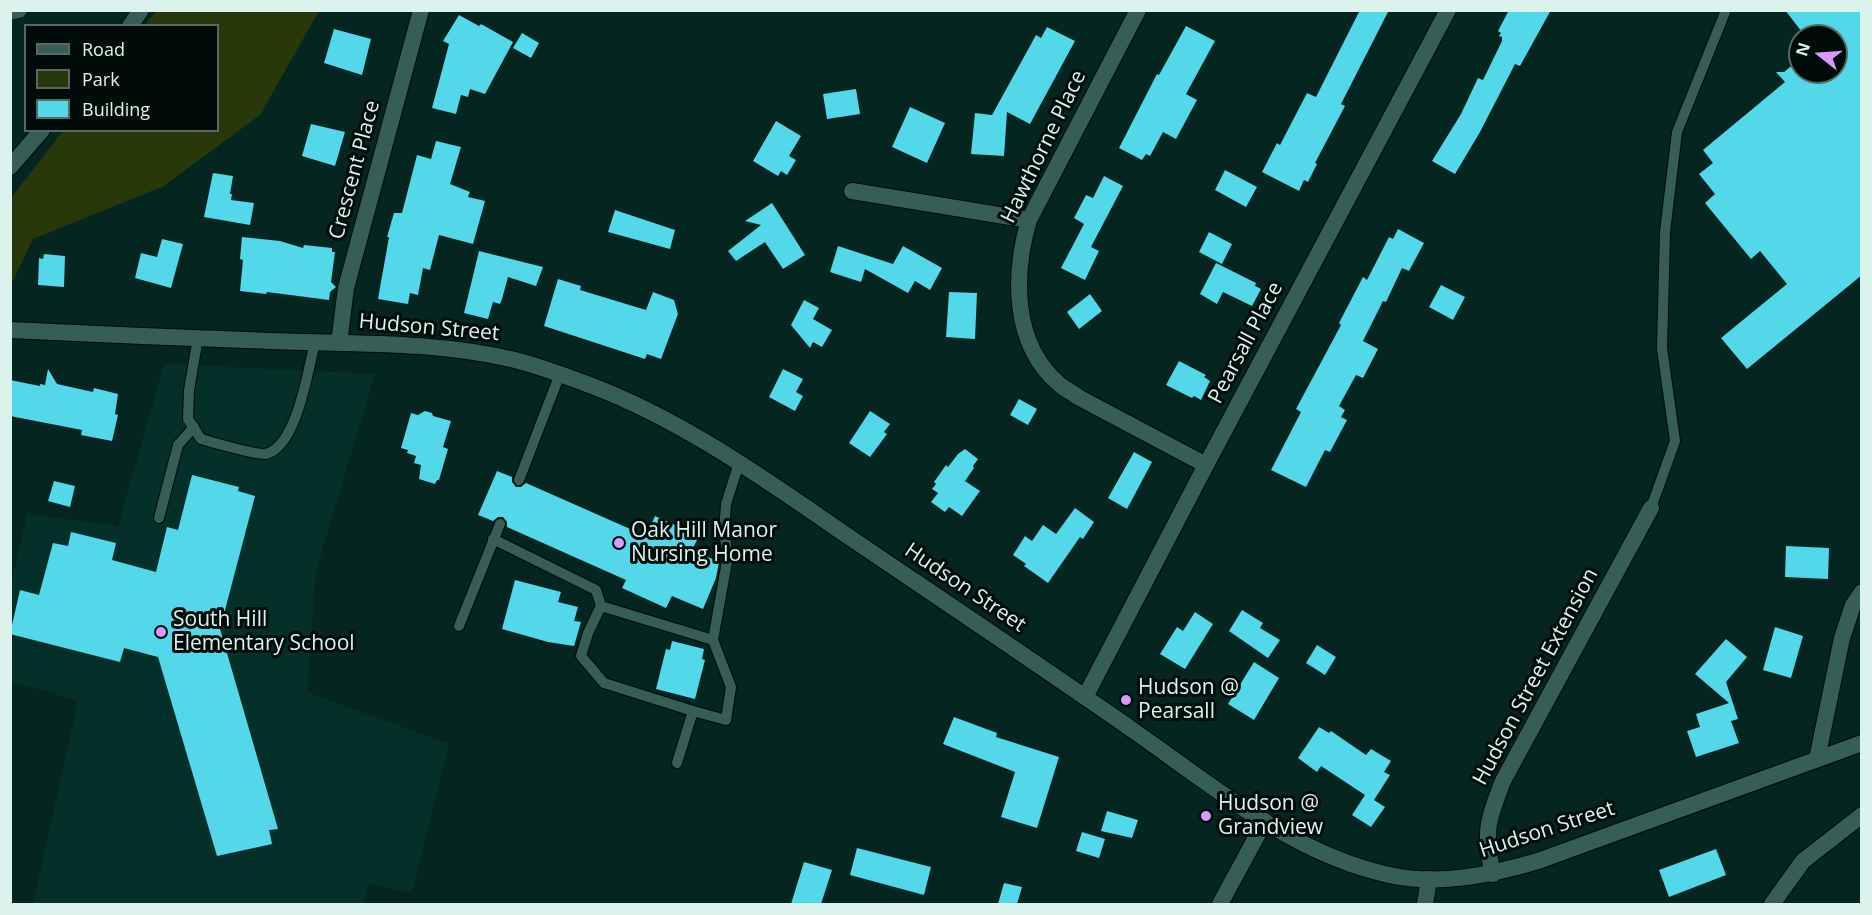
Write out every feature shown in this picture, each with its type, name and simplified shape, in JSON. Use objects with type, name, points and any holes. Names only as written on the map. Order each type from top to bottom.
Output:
[{"type":"street","points":[[10,12],[19,10]]},
{"type":"street","points":[[131,24],[141,10]]},
{"type":"street","name":"Crescent Place","points":[[339,343],[346,288],[421,10]]},
{"type":"street","name":"Hawthorne Place","points":[[1138,10],[1029,220],[1019,264],[1022,319],[1028,341],[1043,366],[1059,384],[1078,397],[1206,465]]},
{"type":"street","name":"Pearsall Place","points":[[1085,697],[1448,10]]},
{"type":"street","points":[[10,167],[40,132]]},
{"type":"street","points":[[852,191],[1029,220]]},
{"type":"street","name":"Hudson Street","points":[[10,330],[401,345],[468,351],[513,360],[593,386],[660,418],[739,463],[1265,821],[1318,851],[1355,866],[1392,876],[1429,879],[1493,874],[1538,861],[1862,743]]},
{"type":"street","name":"Hudson Street Extension","points":[[1493,874],[1487,849],[1487,833],[1491,813],[1503,781],[1651,508]]},
{"type":"street","points":[[1817,759],[1842,638],[1853,605],[1862,592]]},
{"type":"street","points":[[1772,904],[1803,861],[1862,814]]},
{"type":"street","points":[[1220,904],[1265,821]]},
{"type":"street","points":[[1425,904],[1429,879]]},
{"type":"lane","points":[[1651,508],[1675,441],[1662,348],[1665,232],[1677,132],[1726,10]]},
{"type":"lane","points":[[198,338],[189,390],[188,419],[201,440],[264,454],[279,447],[290,431],[299,408],[315,342]]},
{"type":"lane","points":[[519,480],[560,374]]},
{"type":"lane","points":[[159,518],[178,445],[194,428]]},
{"type":"lane","points":[[493,539],[596,590],[601,606],[588,633],[581,656],[604,683],[726,720],[731,687],[713,640],[728,556],[724,532],[726,504],[739,463]]},
{"type":"lane","points":[[459,626],[500,524]]},
{"type":"lane","points":[[601,606],[713,640]]},
{"type":"lane","points":[[677,763],[693,711]]},
{"type":"shaded area","name":"South Hill Elementary School","points":[[164,364],[375,374],[316,572],[307,692],[449,744],[412,893],[369,883],[363,904],[33,904],[78,701],[11,681],[11,583],[27,514],[118,526]]},
{"type":"green space","points":[[156,11],[319,11],[260,115],[164,186],[33,239],[11,285],[11,198],[62,132],[219,132],[219,24],[146,24]]},
{"type":"building","points":[[1360,10],[1389,10],[1341,104],[1345,106],[1315,163],[1317,164],[1308,182],[1304,180],[1299,191],[1262,172],[1277,143],[1280,145],[1307,93],[1316,97]]},
{"type":"building","points":[[1509,10],[1551,10],[1520,66],[1515,64],[1480,132],[1455,174],[1432,161],[1461,114],[1478,78],[1483,80],[1502,41],[1502,37],[1499,36],[1501,33],[1498,31]]},
{"type":"building","points":[[1785,10],[1862,10],[1862,275],[1747,369],[1721,338],[1787,284],[1760,251],[1751,259],[1705,203],[1715,194],[1699,174],[1713,163],[1703,150],[1785,82],[1776,72],[1784,72],[1788,69],[1788,84],[1848,84],[1848,24],[1796,24]]},
{"type":"building","points":[[459,15],[513,42],[485,94],[470,89],[468,97],[461,95],[456,114],[432,108],[449,44],[443,41]]},
{"type":"building","points":[[1186,26],[1215,41],[1186,94],[1197,100],[1176,139],[1163,132],[1150,156],[1146,154],[1142,160],[1119,148],[1157,74],[1159,75]]},
{"type":"building","points":[[1047,27],[1075,41],[1030,124],[1007,112],[1004,156],[971,154],[975,113],[992,115],[1036,35],[1041,38]]},
{"type":"building","points":[[334,29],[371,39],[362,75],[324,63]]},
{"type":"building","points":[[522,33],[539,43],[531,58],[513,48]]},
{"type":"building","points":[[856,89],[860,114],[827,119],[823,94]]},
{"type":"building","points":[[910,107],[945,123],[927,163],[892,147]]},
{"type":"building","points":[[776,121],[801,136],[789,156],[796,160],[787,175],[781,171],[778,176],[753,161]]},
{"type":"building","points":[[311,124],[345,132],[335,166],[302,156]]},
{"type":"building","points":[[436,141],[461,147],[450,184],[470,192],[468,197],[485,201],[473,244],[439,235],[430,270],[423,268],[418,295],[410,293],[408,304],[378,299],[389,237],[387,237],[394,213],[402,213],[417,155],[431,159]]},
{"type":"building","points":[[1225,170],[1257,187],[1246,207],[1215,190]]},
{"type":"building","points":[[213,173],[233,176],[231,200],[254,203],[250,225],[204,217]]},
{"type":"building","points":[[1104,176],[1123,186],[1091,247],[1099,251],[1085,280],[1061,268],[1084,224],[1074,218],[1086,195],[1093,198]]},
{"type":"building","points":[[772,203],[805,255],[783,269],[765,242],[736,261],[728,251],[761,225],[745,221]]},
{"type":"building","points":[[615,210],[675,230],[670,249],[608,232]]},
{"type":"building","points":[[1398,229],[1424,243],[1409,271],[1402,268],[1386,302],[1383,301],[1363,341],[1378,349],[1363,378],[1356,375],[1339,406],[1345,410],[1341,417],[1347,420],[1330,452],[1325,450],[1306,487],[1271,470],[1301,412],[1296,409],[1341,325],[1339,323],[1363,277],[1367,280],[1389,237],[1393,239]]},
{"type":"building","points":[[1209,232],[1232,244],[1222,264],[1199,252]]},
{"type":"building","points":[[242,237],[280,241],[303,248],[304,245],[332,248],[332,252],[335,252],[331,282],[336,287],[330,292],[329,300],[240,291],[243,260],[240,259]]},
{"type":"building","points":[[162,239],[183,244],[171,288],[135,278],[141,253],[157,257]]},
{"type":"building","points":[[838,246],[893,264],[903,246],[942,268],[930,290],[915,281],[908,293],[865,269],[861,282],[830,272]]},
{"type":"building","points":[[479,251],[543,267],[536,286],[508,277],[500,304],[493,302],[488,319],[464,313]]},
{"type":"building","points":[[44,254],[65,256],[64,287],[38,285],[39,258],[43,259]]},
{"type":"building","points":[[1216,263],[1256,283],[1255,286],[1261,289],[1252,306],[1223,292],[1217,304],[1200,294]]},
{"type":"building","points":[[558,279],[581,286],[580,290],[646,310],[653,292],[674,300],[678,314],[661,359],[647,354],[645,359],[544,326]]},
{"type":"building","points":[[1441,285],[1465,297],[1453,320],[1429,307]]},
{"type":"building","points":[[949,292],[977,293],[975,339],[946,337]]},
{"type":"building","points":[[1090,294],[1102,311],[1079,329],[1067,312]]},
{"type":"building","points":[[804,300],[819,308],[813,319],[832,330],[822,347],[813,342],[810,348],[791,325]]},
{"type":"building","points":[[1179,361],[1206,375],[1204,377],[1210,381],[1201,400],[1166,385]]},
{"type":"building","points":[[48,369],[57,384],[93,392],[94,388],[118,394],[115,414],[118,415],[112,441],[81,435],[82,430],[10,416],[10,380],[45,385]]},
{"type":"building","points":[[783,369],[803,379],[796,392],[803,396],[795,411],[769,397]]},
{"type":"building","points":[[1019,399],[1037,409],[1028,425],[1010,415]]},
{"type":"building","points":[[425,411],[451,421],[443,447],[448,449],[439,480],[435,484],[419,479],[421,465],[414,463],[416,456],[401,448],[411,413],[418,415]]},
{"type":"building","points":[[870,411],[890,424],[884,432],[887,434],[870,457],[849,443]]},
{"type":"building","points":[[965,449],[978,459],[965,481],[980,491],[962,516],[949,507],[945,512],[931,502],[938,493],[932,489],[936,484],[934,482],[946,465],[948,467]]},
{"type":"building","points":[[1134,452],[1152,462],[1127,509],[1108,498]]},
{"type":"building","name":"Oak Hill Manor Nursing Home","points":[[497,471],[512,477],[512,482],[516,487],[521,487],[526,483],[646,536],[655,516],[699,536],[692,550],[719,562],[716,578],[703,609],[672,596],[666,608],[622,588],[626,580],[507,527],[507,522],[503,517],[498,517],[493,521],[478,515]]},
{"type":"building","points":[[192,475],[239,487],[238,491],[255,496],[220,629],[278,829],[269,830],[272,844],[217,856],[158,657],[124,648],[120,662],[10,634],[20,590],[39,595],[53,543],[68,546],[71,532],[116,543],[112,560],[156,572],[167,527],[178,530]]},
{"type":"building","points":[[54,481],[75,486],[70,507],[48,501]]},
{"type":"building","points":[[1075,508],[1094,522],[1083,539],[1080,537],[1048,583],[1013,555],[1025,536],[1032,541],[1043,525],[1056,534]]},
{"type":"building","points":[[1786,546],[1829,548],[1828,579],[1785,577]]},
{"type":"building","points":[[515,580],[561,592],[558,602],[578,607],[574,621],[581,622],[574,646],[548,642],[502,629]]},
{"type":"building","points":[[1242,610],[1263,623],[1260,628],[1280,640],[1268,658],[1229,631]]},
{"type":"building","points":[[1195,612],[1213,624],[1185,669],[1160,654],[1177,627],[1183,631]]},
{"type":"building","points":[[1775,627],[1803,636],[1791,678],[1763,670]]},
{"type":"building","points":[[1726,639],[1747,657],[1726,682],[1738,719],[1731,721],[1739,743],[1696,757],[1687,731],[1700,727],[1696,714],[1729,703],[1695,674]]},
{"type":"building","points":[[672,641],[704,649],[702,659],[705,660],[695,699],[656,689],[666,649],[670,650]]},
{"type":"building","points":[[1317,645],[1336,657],[1325,675],[1306,663]]},
{"type":"building","points":[[1254,662],[1279,678],[1254,720],[1228,704]]},
{"type":"building","points":[[954,717],[997,733],[996,737],[1059,757],[1037,828],[1001,817],[1015,772],[943,744]]},
{"type":"building","points":[[1319,727],[1329,733],[1331,731],[1366,755],[1371,749],[1391,761],[1384,772],[1390,775],[1374,800],[1385,807],[1371,827],[1352,815],[1365,795],[1321,766],[1317,772],[1298,758]]},
{"type":"building","points":[[1107,811],[1138,820],[1132,838],[1101,831]]},
{"type":"building","points":[[1082,832],[1105,839],[1099,858],[1076,851]]},
{"type":"building","points":[[857,848],[931,867],[924,895],[850,875]]},
{"type":"building","points":[[1716,849],[1726,875],[1669,897],[1659,870]]},
{"type":"building","points":[[804,862],[832,870],[821,904],[791,904]]},
{"type":"building","points":[[1004,883],[1022,887],[1017,904],[998,904]]},
{"type":"place","name":"Oak Hill Manor Nursing Home","points":[[619,543]]},
{"type":"place","name":"South Hill Elementary School","points":[[161,632]]},
{"type":"place","name":"Hudson @ Pearsall","points":[[1126,700]]},
{"type":"place","name":"Hudson @ Grandview","points":[[1206,816]]}]
